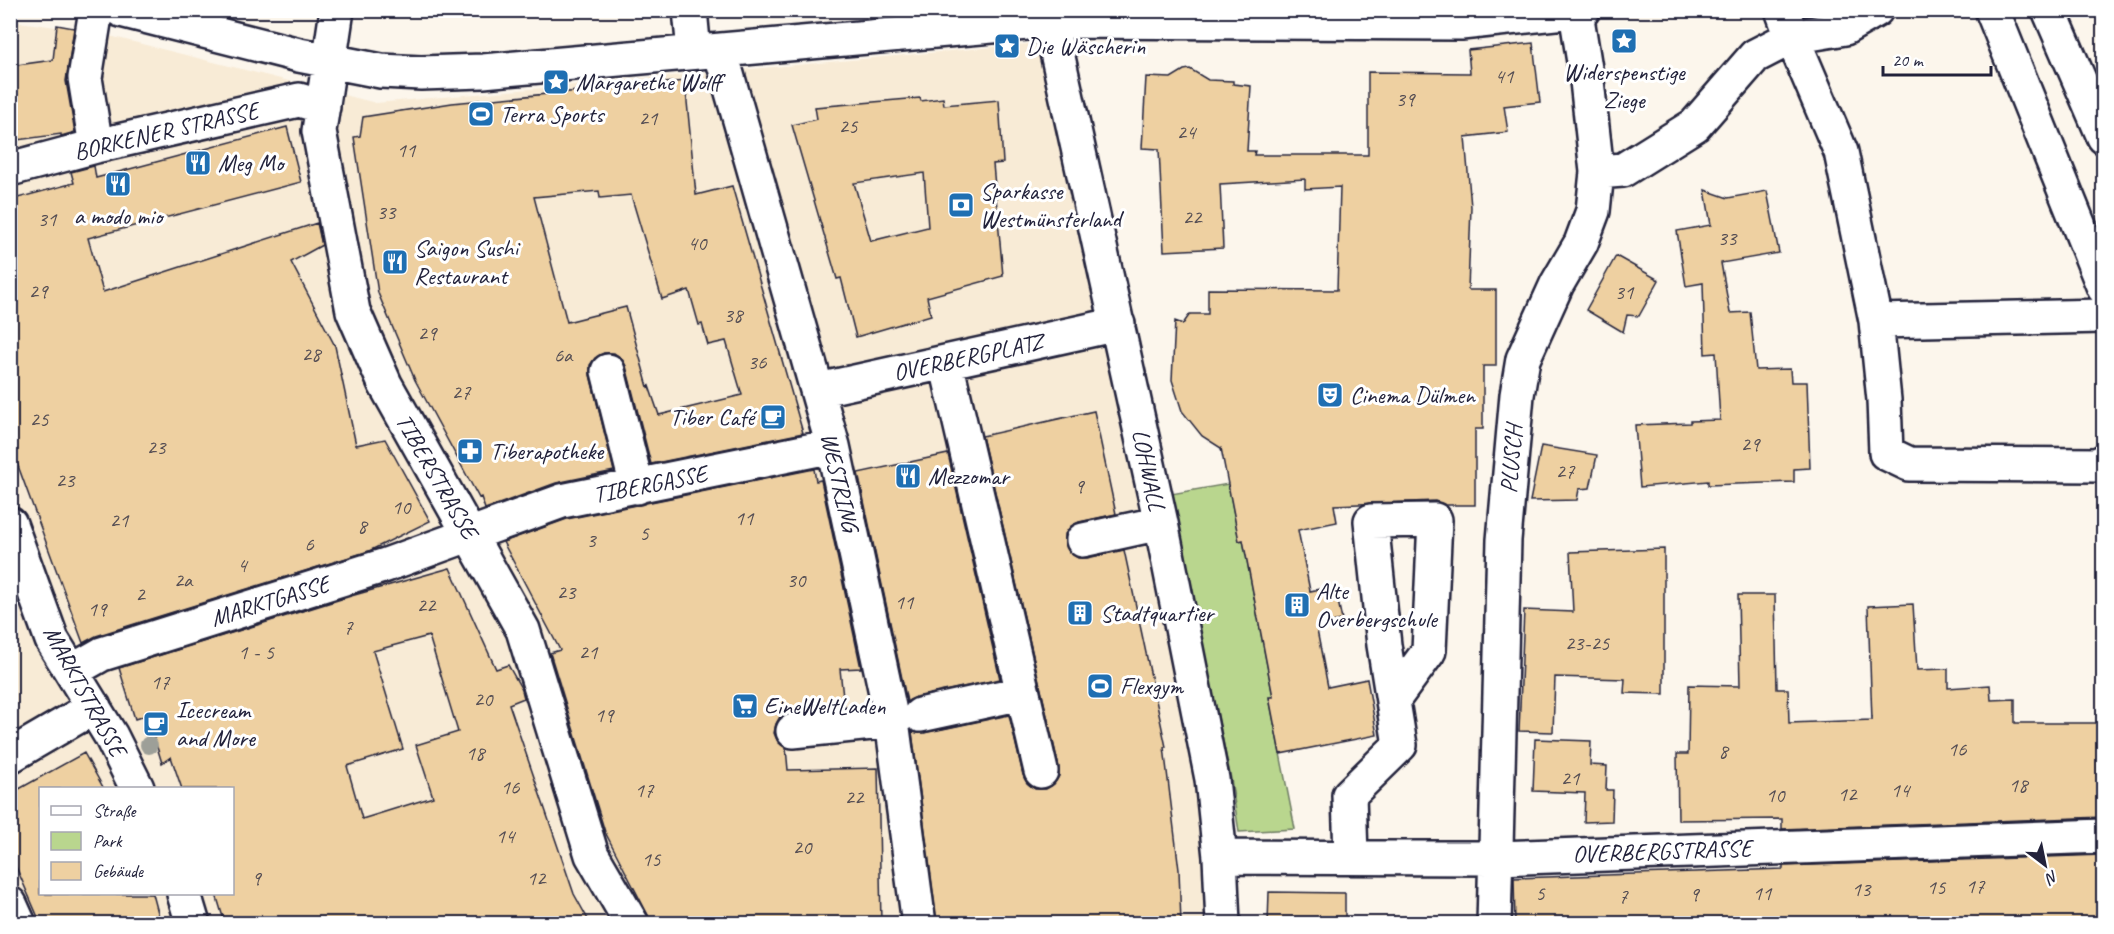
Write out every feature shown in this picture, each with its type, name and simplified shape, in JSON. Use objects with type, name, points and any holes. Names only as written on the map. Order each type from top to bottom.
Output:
[{"type":"street","points":[[96,10],[85,78],[96,146]]},
{"type":"street","points":[[121,10],[330,62],[381,71],[421,73],[483,71],[707,51],[924,21],[1046,16],[1461,23],[1579,11]]},
{"type":"street","name":"TIBERSTRASSE","points":[[337,10],[319,131],[353,312],[385,384],[523,630],[592,855],[632,924]]},
{"type":"street","name":"WESTRING","points":[[690,10],[707,51],[818,390],[906,718],[920,924]]},
{"type":"street","points":[[1598,172],[1623,170],[1695,125],[1755,56],[1787,24],[1845,28],[1876,10]]},
{"type":"street","points":[[1992,10],[2103,288]]},
{"type":"street","points":[[2049,10],[2103,137]]},
{"type":"street","name":"PLUSCH","points":[[1494,924],[1504,540],[1517,395],[1523,359],[1557,284],[1581,243],[1593,211],[1598,172],[1579,11]]},
{"type":"street","name":"LOHWALL","points":[[1046,16],[1118,324],[1161,523],[1212,779],[1220,857],[1223,924]]},
{"type":"street","points":[[1787,24],[1841,152],[1876,321],[1884,400],[1886,453],[1909,464],[2099,465],[2103,461]]},
{"type":"street","name":"BORKENER STRASSE","points":[[10,169],[96,146],[299,100],[323,107]]},
{"type":"street","points":[[1876,321],[2103,316]]},
{"type":"street","name":"OVERBERGPLATZ","points":[[818,390],[1118,324]]},
{"type":"street","points":[[946,362],[1041,771]]},
{"type":"street","points":[[608,370],[637,487]]},
{"type":"street","name":"TIBERGASSE","points":[[471,535],[562,501],[833,447]]},
{"type":"street","points":[[1351,856],[1349,795],[1400,745],[1384,645],[1371,521],[1435,520],[1429,651],[1393,700]]},
{"type":"street","points":[[1083,540],[1161,523]]},
{"type":"street","name":"MARKTSTRASSE","points":[[10,524],[52,640],[94,707],[136,787]]},
{"type":"street","name":"MARKTGASSE","points":[[72,671],[102,654],[386,565],[471,535]]},
{"type":"street","points":[[793,731],[906,718],[1022,693]]},
{"type":"street","points":[[10,756],[94,707]]},
{"type":"street","name":"OVERBERGSTRASSE","points":[[1220,857],[1497,858],[2103,836]]},
{"type":"street","points":[[184,895],[193,924]]},
{"type":"street","points":[[10,904],[18,924]]},
{"type":"shaded area","points":[[11,21],[94,32],[376,103],[1028,44],[1045,63],[1204,779],[1214,923],[11,924]]},
{"type":"green space","points":[[1228,484],[1239,540],[1243,540],[1273,697],[1269,698],[1295,829],[1239,832],[1231,779],[1171,494]]},
{"type":"building","points":[[57,25],[74,28],[66,81],[75,132],[61,136],[61,134],[10,141],[10,66],[53,60]]},
{"type":"building","points":[[1533,43],[1540,102],[1504,106],[1508,132],[1465,137],[1471,207],[1468,290],[1496,290],[1496,366],[1483,366],[1483,429],[1475,429],[1475,505],[1445,505],[1435,501],[1334,505],[1337,522],[1298,530],[1310,591],[1335,586],[1342,620],[1316,625],[1328,687],[1367,679],[1377,735],[1280,754],[1269,697],[1273,697],[1243,540],[1239,541],[1221,448],[1202,436],[1182,411],[1172,380],[1175,321],[1183,324],[1190,314],[1208,314],[1208,289],[1337,290],[1340,187],[1305,189],[1305,179],[1220,184],[1223,248],[1164,251],[1159,149],[1142,148],[1146,77],[1171,78],[1190,69],[1208,80],[1233,81],[1233,84],[1251,86],[1247,151],[1255,151],[1254,155],[1368,155],[1368,72],[1470,73],[1468,50]]},
{"type":"building","points":[[685,81],[696,195],[732,186],[803,433],[651,464],[626,366],[614,353],[604,353],[595,358],[590,365],[590,375],[614,471],[556,483],[485,509],[481,497],[479,498],[415,380],[378,293],[354,137],[360,136],[363,117],[452,103]],"holes":[[[599,191],[600,198],[631,195],[662,299],[689,290],[699,325],[702,324],[708,345],[726,341],[742,395],[659,415],[648,387],[626,307],[567,322],[534,197]]]},
{"type":"building","name":"Sparkasse Westmünsterland","points":[[920,98],[921,101],[943,98],[944,105],[999,100],[1003,163],[993,164],[1003,276],[927,297],[931,315],[856,337],[841,278],[837,279],[792,125],[817,119],[815,107]],"holes":[[[924,173],[928,227],[871,241],[854,183]]]},
{"type":"building","points":[[287,127],[301,182],[88,238],[103,292],[317,223],[322,245],[291,262],[335,346],[356,445],[385,439],[430,521],[369,551],[96,636],[83,643],[10,444],[10,200],[74,183],[71,172],[94,166],[96,178]]},
{"type":"building","points":[[1705,190],[1728,198],[1767,191],[1779,253],[1721,263],[1730,313],[1750,312],[1756,370],[1790,369],[1791,382],[1807,382],[1810,468],[1794,469],[1794,482],[1708,485],[1708,481],[1640,487],[1635,425],[1720,420],[1716,353],[1705,354],[1703,283],[1686,286],[1677,231],[1711,225]]},
{"type":"building","points":[[1616,256],[1659,280],[1639,316],[1627,315],[1623,332],[1586,310]]},
{"type":"building","name":"Stadtquartier","points":[[1094,411],[1116,514],[1079,522],[1071,526],[1065,534],[1065,543],[1069,552],[1078,558],[1124,550],[1166,747],[1164,747],[1179,870],[1181,924],[937,924],[912,732],[924,733],[1009,715],[1023,775],[1027,783],[1035,789],[1046,789],[1054,784],[1059,776],[1059,767],[982,436]]},
{"type":"building","points":[[1541,446],[1597,455],[1590,488],[1579,489],[1577,500],[1530,501]]},
{"type":"building","points":[[948,454],[1000,679],[916,697],[907,702],[858,473]]},
{"type":"building","points":[[814,469],[816,481],[821,480],[861,668],[840,669],[844,707],[782,713],[774,733],[778,742],[786,748],[788,770],[878,768],[881,924],[651,924],[605,832],[550,653],[560,650],[503,542],[567,519]]},
{"type":"building","points":[[1664,549],[1664,694],[1624,693],[1625,679],[1555,677],[1553,732],[1519,731],[1524,610],[1573,612],[1570,552]]},
{"type":"building","points":[[450,568],[496,669],[508,665],[522,690],[524,698],[509,704],[574,894],[590,923],[225,924],[216,895],[234,895],[234,787],[181,787],[171,757],[162,763],[147,715],[135,719],[119,668],[351,596]],"holes":[[[429,636],[458,732],[416,745],[433,797],[362,819],[347,766],[403,749],[373,651]]]},
{"type":"building","points":[[1738,595],[1775,595],[1777,689],[1788,689],[1789,723],[1872,720],[1868,606],[1913,604],[1917,670],[1948,669],[1948,688],[1990,685],[1991,700],[2015,699],[2015,723],[2102,723],[2103,817],[1782,829],[1782,819],[1678,820],[1677,754],[1688,754],[1689,685],[1740,686]]},
{"type":"building","points":[[1535,739],[1591,741],[1590,765],[1607,766],[1606,790],[1613,790],[1612,821],[1584,822],[1585,793],[1533,791]]},
{"type":"building","points":[[84,753],[103,787],[39,787],[39,895],[153,895],[161,924],[41,924],[10,853],[10,794]]},
{"type":"building","points":[[2103,855],[2103,924],[1769,924],[1769,916],[1696,919],[1696,924],[1515,924],[1514,878]]},
{"type":"building","points":[[1269,892],[1345,893],[1345,924],[1268,924]]},
{"type":"place","name":"Widerspenstige Ziege","points":[[1624,41]]},
{"type":"place","name":"Die Wäscherin","points":[[1007,46]]},
{"type":"place","name":"Margarethe Wolff","points":[[556,82]]},
{"type":"place","name":"Terra Sports","points":[[481,114]]},
{"type":"place","name":"Meg Mo","points":[[198,163]]},
{"type":"place","name":"a modo mio","points":[[118,184]]},
{"type":"place","name":"Sparkasse Westmünsterland","points":[[961,205]]},
{"type":"place","name":"Saigon Sushi Restaurant","points":[[395,262]]},
{"type":"place","name":"Cinema Dülmen","points":[[1330,395]]},
{"type":"place","name":"Tiber Café","points":[[773,417]]},
{"type":"place","name":"Tiberapotheke","points":[[470,451]]},
{"type":"place","name":"Mezzomar","points":[[908,476]]},
{"type":"place","name":"Alte Overbergschule","points":[[1297,605]]},
{"type":"place","name":"Stadtquartier","points":[[1080,613]]},
{"type":"place","name":"Flexgym","points":[[1100,686]]},
{"type":"place","name":"EineWeltLaden","points":[[745,706]]},
{"type":"place","name":"Icecream and More","points":[[156,724]]}]
